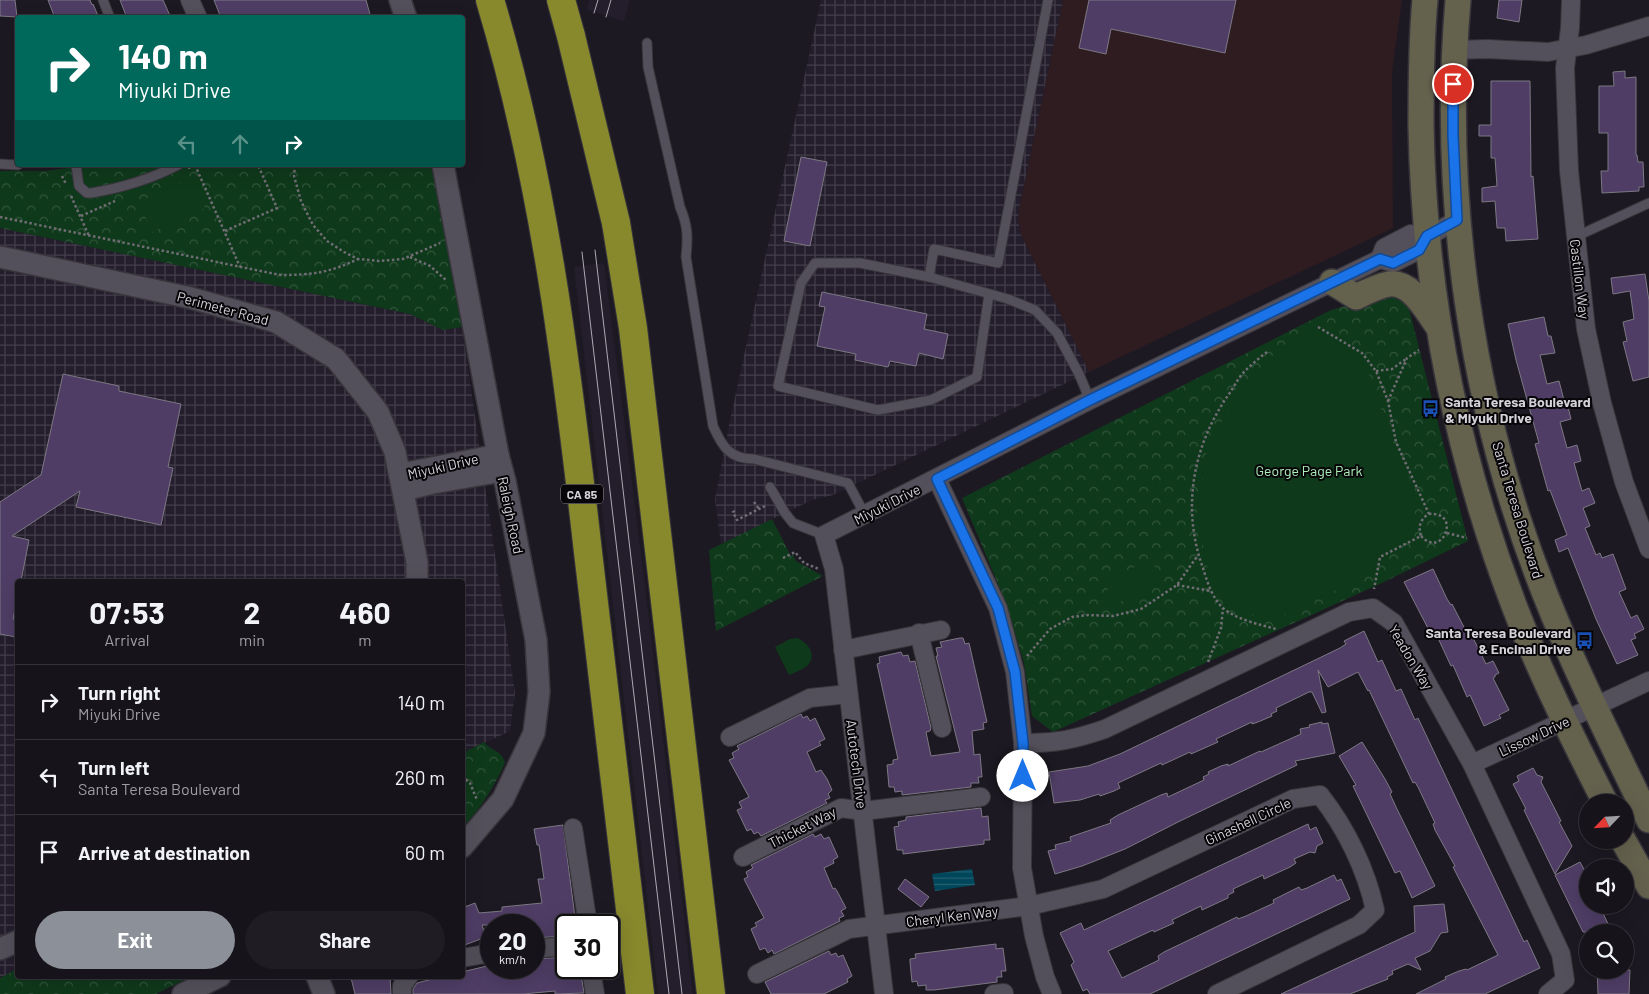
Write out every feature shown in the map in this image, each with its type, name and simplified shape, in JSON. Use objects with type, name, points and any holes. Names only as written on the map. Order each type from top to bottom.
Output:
[{"type":"highway","name":"CA 85","points":[[490,0],[522,124],[542,215],[560,321],[640,994]]},
{"type":"highway","points":[[561,0],[616,223],[633,328],[712,994]]},
{"type":"main road","points":[[1425,0],[1421,95],[1422,164],[1427,236],[1438,326],[1454,405],[1477,497],[1516,609],[1565,721],[1600,794]]},
{"type":"main road","name":"Santa Teresa Boulevard","points":[[1458,0],[1454,50],[1453,135],[1457,220],[1472,330],[1483,387],[1504,472],[1527,546],[1545,594],[1649,820]]},
{"type":"main road","points":[[1332,282],[1356,297],[1390,284],[1402,286],[1411,291],[1438,326]]},
{"type":"main road","points":[[1628,849],[1649,886]]},
{"type":"street","points":[[190,0],[197,15]]},
{"type":"street","points":[[400,0],[405,15]]},
{"type":"street","name":"Castillon Way","points":[[1570,0],[1565,68],[1569,171],[1586,329],[1602,403],[1624,482],[1649,549]]},
{"type":"street","points":[[1454,50],[1487,49],[1548,52],[1586,45],[1649,26]]},
{"type":"street","name":"Raleigh Road","points":[[443,167],[536,640],[539,692],[534,733],[504,799],[465,844]]},
{"type":"street","name":"Miyuki Drive","points":[[824,536],[1090,400],[1380,259],[1393,263],[1405,258],[1419,250],[1427,236],[1457,220]]},
{"type":"street","name":"Perimeter Road","points":[[0,258],[191,298],[276,322],[336,360],[378,412],[396,452],[402,482]]},
{"type":"street","name":"Miyuki Drive","points":[[417,579],[417,562],[402,482],[500,463]]},
{"type":"street","points":[[937,479],[998,608],[1015,672],[1023,743],[1022,868],[1034,936],[1045,977],[1052,994]]},
{"type":"street","name":"Autotech Drive","points":[[824,536],[834,569],[884,994]]},
{"type":"street","name":"Yeadon Way","points":[[1023,743],[1040,744],[1075,739],[1105,729],[1349,612],[1373,608],[1394,623],[1472,764],[1561,954],[1565,980],[1548,994]]},
{"type":"street","points":[[843,650],[941,630]]},
{"type":"street","points":[[919,633],[942,728]]},
{"type":"street","name":"Lissow Drive","points":[[1472,764],[1649,681]]},
{"type":"street","points":[[730,737],[810,698],[848,694]]},
{"type":"street","name":"Ginashell Circle","points":[[1029,906],[1103,889],[1293,799],[1320,795],[1336,816],[1370,885],[1375,910],[1359,925],[1216,994]]},
{"type":"street","name":"Thicket Way","points":[[743,857],[841,808],[863,811],[981,797]]},
{"type":"street","points":[[573,828],[586,914]]},
{"type":"street","name":"Cheryl Ken Way","points":[[756,974],[849,929],[876,924],[1029,906]]},
{"type":"street","points":[[0,949],[15,942]]},
{"type":"street","points":[[465,957],[480,955]]},
{"type":"street","points":[[182,994],[214,979]]},
{"type":"street","points":[[318,979],[324,994]]},
{"type":"street","points":[[402,994],[402,986],[407,979]]},
{"type":"street","points":[[592,979],[594,994]]},
{"type":"lane","points":[[103,0],[109,15]]},
{"type":"lane","points":[[928,277],[934,249],[998,263],[1048,0]]},
{"type":"lane","points":[[647,43],[648,67],[680,208],[685,220],[688,237],[686,257],[713,426],[720,443],[730,453],[742,459],[754,459],[848,483],[865,515]]},
{"type":"lane","points":[[0,164],[15,165]]},
{"type":"lane","points":[[76,167],[79,186],[87,193],[124,186],[173,167]]},
{"type":"lane","points":[[1575,237],[1649,203]]},
{"type":"lane","points":[[989,294],[977,377],[931,400],[878,410],[778,386],[801,283],[815,263],[860,263],[928,277],[1008,299],[1035,310],[1057,333],[1079,374],[1090,400]]},
{"type":"lane","points":[[770,486],[784,514],[792,523],[824,536]]},
{"type":"path","points":[[196,167],[240,267]]},
{"type":"path","points":[[224,231],[277,208],[259,167]]},
{"type":"path","points":[[295,167],[294,176],[301,201],[313,225],[327,241],[344,252],[358,259],[379,261],[403,260],[440,244]]},
{"type":"path","points":[[62,176],[89,236]]},
{"type":"path","points":[[0,217],[280,275],[311,275],[339,268],[358,259]]},
{"type":"path","points":[[410,256],[430,266],[448,282]]},
{"type":"path","points":[[1318,327],[1362,353],[1376,371],[1388,401],[1396,442],[1429,514]]},
{"type":"path","points":[[1376,371],[1392,369],[1419,350]]},
{"type":"path","points":[[1267,352],[1243,373],[1208,429],[1195,468],[1192,526],[1198,555],[1211,591],[1223,608],[1249,622],[1277,630]]},
{"type":"path","points":[[1388,401],[1407,358]]},
{"type":"path","points":[[735,511],[733,512],[737,520],[778,500]]},
{"type":"path","points":[[754,502],[759,509]]},
{"type":"path","points":[[1429,514],[1439,515],[1444,518],[1448,528],[1447,533],[1441,540],[1436,542],[1427,541],[1421,536],[1420,523],[1429,514]]},
{"type":"path","points":[[1447,533],[1467,538]]},
{"type":"path","points":[[1374,589],[1380,557],[1421,536]]},
{"type":"path","points":[[783,558],[795,552],[808,566],[825,570]]},
{"type":"path","points":[[1026,657],[1050,629],[1072,617],[1088,615],[1113,616],[1141,609],[1177,585],[1198,555]]},
{"type":"path","points":[[1177,585],[1211,591]]},
{"type":"path","points":[[1207,664],[1221,628],[1223,608]]},
{"type":"path","points":[[465,779],[470,783],[476,800]]},
{"type":"shaded area","points":[[589,0],[630,0],[624,21],[587,10]]},
{"type":"shaded area","points":[[821,0],[1063,0],[1018,220],[1021,235],[1089,372],[833,495],[812,500],[721,544],[715,499],[729,425]]},
{"type":"shaded area","points":[[1063,0],[1402,0],[1392,72],[1393,228],[1089,372],[1021,235],[1018,220]]},
{"type":"shaded area","points":[[0,228],[410,314],[443,330],[462,327],[515,693],[510,731],[465,752],[465,579],[15,579],[15,970],[0,978]]},
{"type":"shaded area","points":[[604,263],[645,585],[693,994],[658,994],[574,267]]},
{"type":"green space","points":[[74,167],[431,167],[462,327],[443,330],[410,314],[0,228],[0,171],[45,171]]},
{"type":"green space","points":[[192,178],[205,208],[152,232],[139,202]]},
{"type":"green space","name":"George Page Park","points":[[1404,289],[1468,541],[1384,582],[1053,732],[1032,716],[1024,663],[1006,603],[962,498],[1331,310]]},
{"type":"green space","points":[[1317,326],[1366,366],[1394,445],[1419,499],[1405,541],[1377,554],[1374,572],[1271,621],[1226,604],[1208,570],[1197,513],[1207,449],[1239,389],[1281,347]]},
{"type":"green space","points":[[772,519],[791,556],[793,555],[796,561],[823,576],[716,631],[709,550]]},
{"type":"green space","points":[[1151,559],[1162,581],[1115,604],[1104,582]]},
{"type":"green space","points":[[797,638],[808,646],[812,658],[807,666],[789,675],[775,647],[790,639]]},
{"type":"green space","points":[[484,742],[499,753],[505,763],[487,797],[465,825],[465,752]]},
{"type":"green space","points":[[15,970],[15,979],[186,979],[156,994],[0,994],[0,978]]},
{"type":"water","points":[[972,869],[975,885],[935,891],[932,874]]},
{"type":"building","points":[[0,0],[15,0],[17,15],[15,17],[0,16]]},
{"type":"building","points":[[48,0],[90,0],[98,15],[54,15]]},
{"type":"building","points":[[120,0],[163,0],[170,15],[126,15]]},
{"type":"building","points":[[214,0],[366,0],[370,15],[220,15]]},
{"type":"building","points":[[1089,0],[1236,0],[1225,53],[1111,29],[1106,54],[1079,48]]},
{"type":"building","points":[[1499,0],[1522,0],[1519,22],[1497,18]]},
{"type":"building","points":[[1625,71],[1625,78],[1636,77],[1636,155],[1638,162],[1643,162],[1644,187],[1639,187],[1639,191],[1602,193],[1601,171],[1608,171],[1608,133],[1599,133],[1599,86],[1614,86],[1613,72]]},
{"type":"building","points":[[1491,81],[1530,81],[1531,177],[1533,176],[1538,239],[1506,241],[1505,228],[1497,228],[1495,201],[1482,202],[1482,188],[1497,186],[1495,158],[1491,158],[1491,136],[1479,136],[1479,125],[1491,125]]},
{"type":"building","points":[[801,157],[827,162],[810,246],[784,241]]},
{"type":"building","points":[[1645,274],[1649,301],[1649,377],[1633,381],[1623,342],[1627,341],[1623,322],[1634,319],[1630,291],[1613,294],[1611,278]]},
{"type":"building","points":[[822,292],[927,314],[924,329],[948,334],[943,359],[919,353],[916,366],[890,361],[888,367],[855,360],[856,354],[817,346],[825,307],[819,306]]},
{"type":"building","points":[[1544,317],[1548,336],[1551,336],[1555,353],[1540,355],[1547,384],[1559,381],[1571,419],[1560,422],[1567,448],[1577,445],[1581,461],[1574,463],[1582,491],[1589,488],[1595,503],[1583,508],[1590,526],[1585,528],[1596,555],[1600,553],[1602,558],[1613,554],[1626,589],[1619,592],[1631,618],[1637,615],[1644,629],[1634,634],[1636,638],[1631,640],[1638,655],[1617,664],[1596,619],[1568,548],[1559,552],[1555,540],[1567,535],[1550,490],[1548,491],[1535,444],[1539,443],[1508,324]]},
{"type":"building","points":[[63,374],[119,386],[119,391],[181,404],[168,467],[173,468],[161,525],[76,507],[80,491],[12,536],[29,540],[21,579],[15,579],[15,610],[13,619],[15,619],[15,637],[0,634],[0,502],[41,475]]},
{"type":"building","points":[[1433,569],[1447,599],[1452,604],[1467,633],[1470,632],[1486,664],[1493,661],[1499,673],[1493,678],[1509,710],[1499,715],[1501,718],[1484,726],[1470,695],[1467,697],[1453,665],[1451,666],[1437,636],[1433,638],[1404,582]]},
{"type":"building","points":[[1364,631],[1378,662],[1382,660],[1396,691],[1401,689],[1415,720],[1418,718],[1524,942],[1527,940],[1540,968],[1485,994],[1416,994],[1446,979],[1445,977],[1467,970],[1498,955],[1453,867],[1455,866],[1435,830],[1433,824],[1435,823],[1418,787],[1415,782],[1413,783],[1369,690],[1358,672],[1328,687],[1318,670],[1326,712],[1322,713],[1312,692],[1309,692],[1276,708],[1277,711],[1271,714],[1272,716],[1252,724],[1252,722],[1216,739],[1218,742],[1162,765],[1161,763],[1118,783],[1120,788],[1114,791],[1080,800],[1054,803],[1049,772],[1088,766],[1120,754],[1340,648],[1346,644],[1344,641]]},
{"type":"building","points":[[963,638],[965,644],[969,643],[987,722],[983,723],[984,729],[972,731],[974,755],[980,754],[982,777],[978,777],[979,783],[971,783],[971,787],[902,795],[902,791],[895,792],[894,787],[889,787],[887,765],[893,764],[893,760],[898,759],[877,664],[880,663],[879,657],[901,652],[903,656],[908,655],[910,662],[915,661],[931,728],[930,731],[926,732],[931,756],[960,752],[936,656],[938,656],[936,648],[942,647],[940,642]]},
{"type":"building","points":[[801,714],[803,718],[807,716],[810,721],[815,718],[825,739],[819,742],[821,745],[807,752],[816,772],[821,770],[827,779],[832,790],[828,794],[830,798],[825,800],[827,803],[761,836],[758,832],[754,834],[751,829],[747,831],[737,810],[742,808],[739,802],[749,797],[729,760],[734,758],[732,753],[739,749],[737,746]]},
{"type":"building","points":[[1322,722],[1322,724],[1328,723],[1335,753],[1295,761],[1297,765],[1125,849],[1082,866],[1055,874],[1048,851],[1056,849],[1055,845],[1071,841],[1070,837],[1111,823],[1110,820],[1118,815],[1161,795],[1167,793],[1168,797],[1204,780],[1203,777],[1209,774],[1208,772],[1261,752],[1301,734],[1300,729]]},
{"type":"building","points":[[1362,742],[1392,792],[1390,794],[1435,886],[1412,898],[1400,871],[1395,873],[1353,786],[1356,785],[1339,756]]},
{"type":"building","points":[[1533,768],[1537,775],[1543,777],[1541,782],[1572,846],[1555,874],[1513,784],[1519,781],[1517,776]]},
{"type":"building","points":[[981,808],[982,817],[988,816],[990,840],[984,840],[984,844],[903,854],[903,850],[897,850],[894,827],[899,826],[898,822],[906,820],[906,817]]},
{"type":"building","points":[[1308,824],[1310,830],[1316,827],[1323,843],[1317,846],[1315,853],[1310,852],[1294,859],[1296,863],[1290,867],[1264,879],[1263,875],[1233,889],[1234,892],[1228,895],[1228,898],[1202,910],[1201,906],[1172,920],[1174,923],[1154,932],[1153,930],[1108,951],[1122,978],[1159,960],[1158,956],[1164,952],[1237,917],[1238,919],[1246,916],[1274,903],[1273,900],[1299,887],[1301,890],[1307,888],[1334,875],[1337,881],[1341,879],[1350,899],[1150,994],[1090,994],[1087,989],[1083,991],[1071,965],[1074,962],[1060,933],[1081,923],[1084,930]]},
{"type":"building","points":[[563,825],[575,914],[555,914],[555,937],[545,937],[545,914],[480,914],[480,939],[465,945],[465,907],[475,903],[479,913],[502,911],[502,907],[542,903],[538,879],[544,879],[539,845],[537,845],[534,829]]},
{"type":"building","points":[[813,834],[815,837],[821,834],[824,839],[829,837],[838,857],[833,860],[834,863],[824,868],[833,889],[835,888],[846,908],[841,911],[844,916],[839,918],[840,921],[774,954],[772,950],[768,953],[765,948],[760,950],[751,929],[757,926],[755,923],[764,918],[744,879],[748,877],[746,872],[753,868],[751,865]]},
{"type":"building","points":[[1579,863],[1579,914],[1603,914],[1608,924],[1579,924],[1555,875]]},
{"type":"building","points":[[905,879],[929,897],[921,907],[898,889]]},
{"type":"building","points":[[1444,904],[1448,932],[1441,933],[1430,951],[1415,958],[1421,970],[1408,964],[1392,971],[1393,974],[1387,977],[1388,979],[1350,994],[1281,994],[1415,932],[1414,906]]},
{"type":"building","points":[[996,944],[996,949],[1003,948],[1006,971],[1001,971],[1002,977],[997,977],[997,982],[926,990],[926,985],[918,986],[917,981],[912,982],[910,959],[916,958],[915,954]]},
{"type":"building","points":[[829,951],[831,955],[836,953],[838,957],[843,955],[852,976],[847,979],[848,982],[824,994],[771,994],[765,982]]},
{"type":"building","points":[[545,958],[555,958],[555,979],[582,979],[584,993],[555,994],[555,991],[523,994],[413,994],[413,989],[417,983],[432,979],[465,979],[465,971],[480,968],[480,979],[545,979]]},
{"type":"building","points":[[351,979],[390,979],[391,994],[355,994]]},
{"type":"building","points":[[1597,979],[1630,979],[1629,994],[1598,994]]},
{"type":"tram line","points":[[594,13],[598,0]]},
{"type":"tram line","points":[[606,17],[611,0]]},
{"type":"tram line","points":[[595,250],[682,994]]},
{"type":"tram line","points":[[582,252],[669,994]]},
{"type":"place","name":"Santa Teresa Boulevard & Miyuki Drive","points":[[1431,409]]},
{"type":"place","name":"Santa Teresa Boulevard & Encinal Drive","points":[[1585,640]]},
{"type":"route","points":[[1023,776],[1023,743],[1015,672],[998,608],[937,479],[1090,400],[1380,259],[1393,263],[1419,250],[1427,236],[1457,220],[1453,84]]}]
